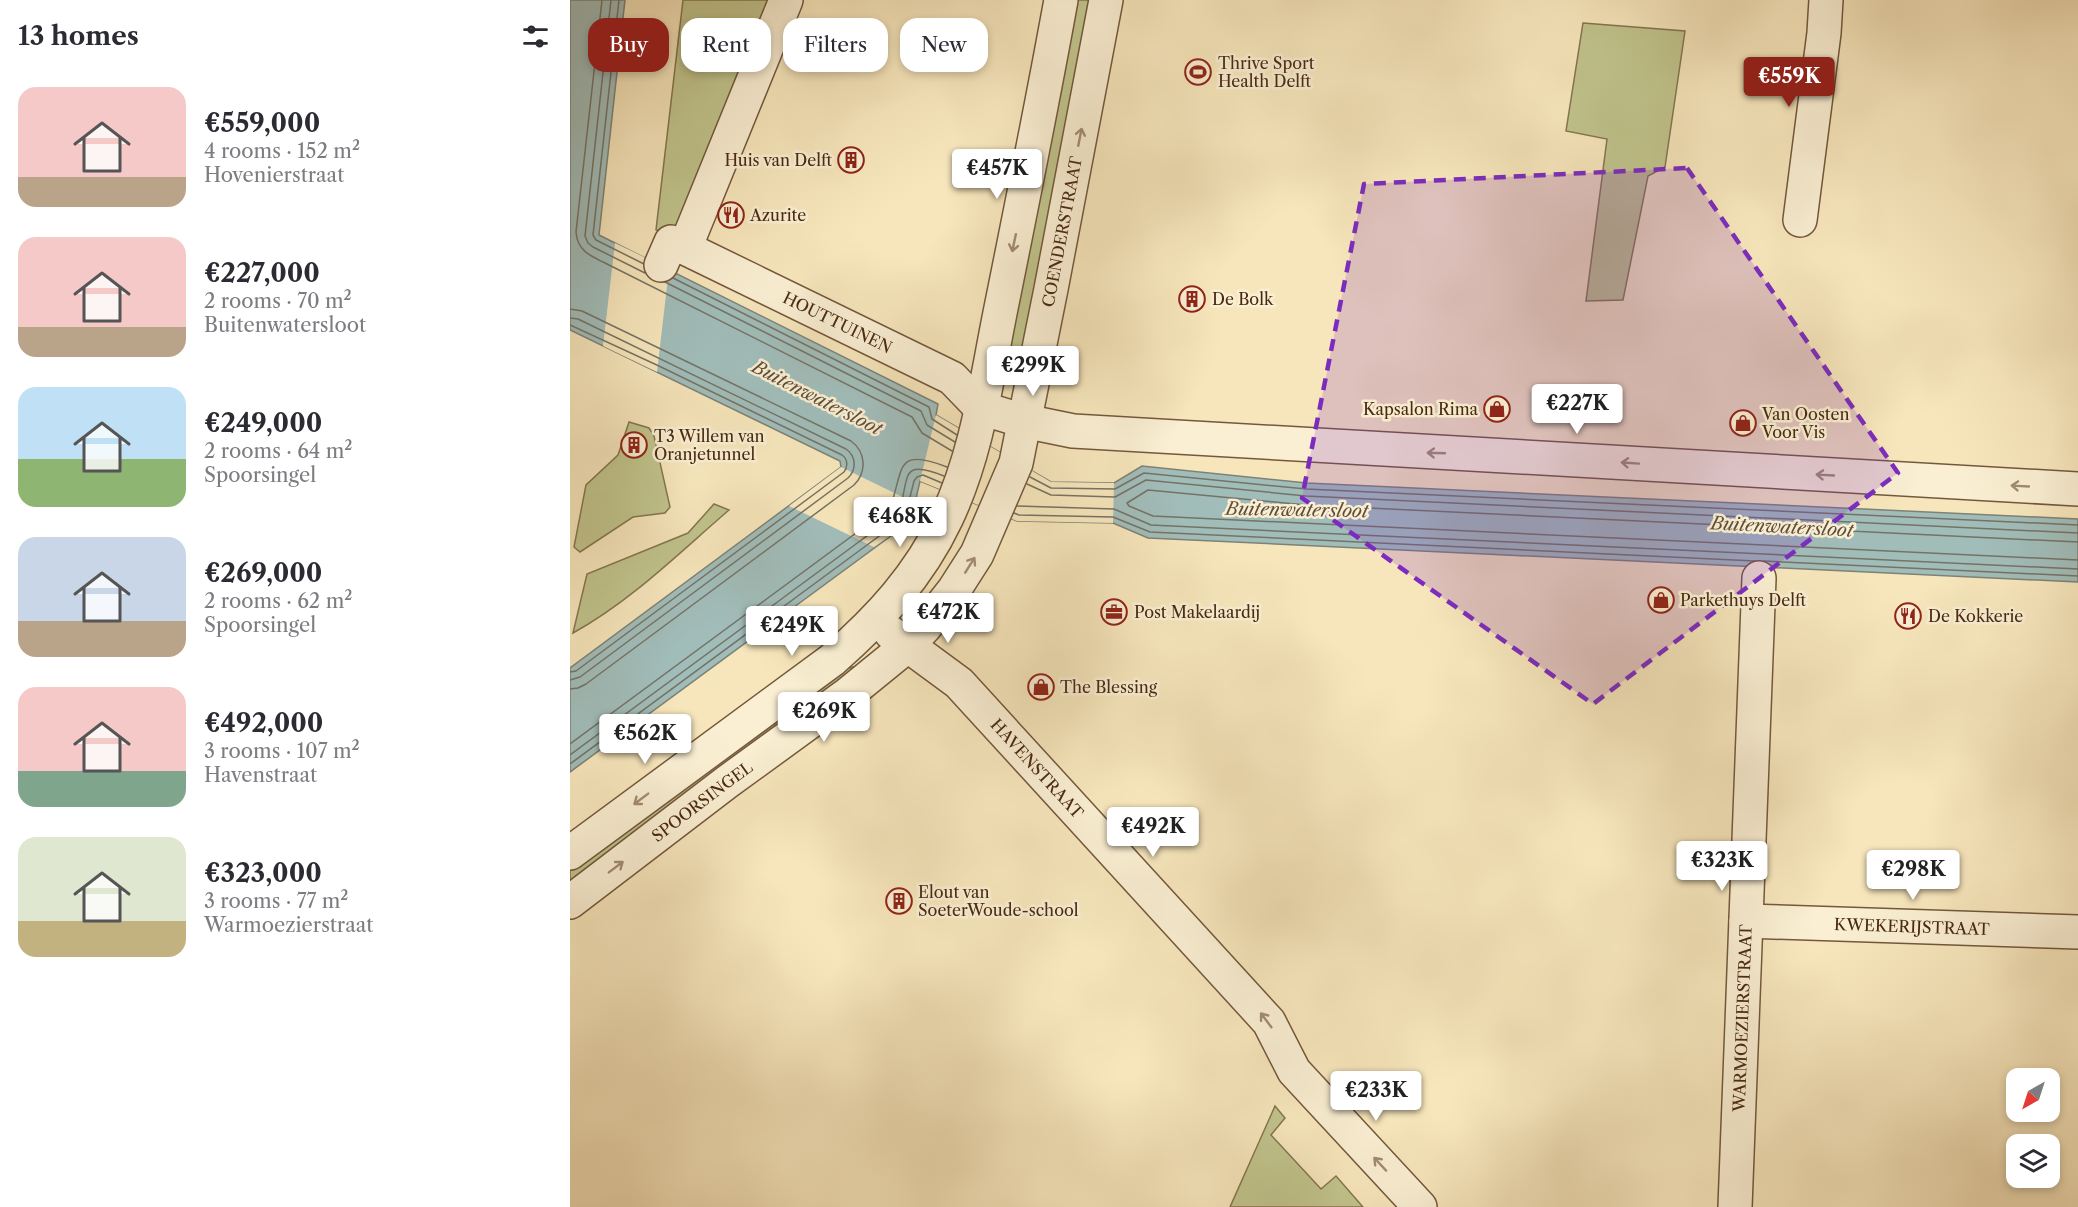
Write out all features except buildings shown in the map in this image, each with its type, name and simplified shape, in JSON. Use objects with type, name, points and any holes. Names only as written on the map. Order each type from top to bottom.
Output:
[{"type":"street","name":"HOUTTUINEN","points":[[786,0],[673,256],[952,378],[979,423]]},
{"type":"street","points":[[570,853],[832,660],[875,621],[920,565],[946,520],[979,423],[1061,0]]},
{"type":"street","name":"COENDERSTRAAT","points":[[996,512],[1016,463],[1106,0]]},
{"type":"street","points":[[1800,220],[1824,33],[1826,0]]},
{"type":"street","points":[[979,423],[1024,421],[1073,431],[2078,489]]},
{"type":"street","name":"SPOORSINGEL","points":[[570,902],[727,782],[848,694],[907,646],[954,590],[977,554],[996,512]]},
{"type":"street","name":"WARMOEZIERSTRAAT","points":[[1735,1207],[1759,578]]},
{"type":"street","name":"HAVENSTRAAT","points":[[875,621],[959,683],[1269,1022],[1294,1071],[1420,1207]]},
{"type":"street","name":"KWEKERIJSTRAAT","points":[[1746,921],[2078,932]]},
{"type":"highlighted area","points":[[1687,168],[1898,473],[1593,704],[1302,498],[1364,184]]},
{"type":"green space","points":[[683,0],[803,0],[796,18],[783,18],[783,49],[705,240],[656,230]]},
{"type":"green space","points":[[1073,0],[1098,0],[1025,380],[1002,376]]},
{"type":"green space","points":[[1583,23],[1685,31],[1665,167],[1648,176],[1623,300],[1586,301],[1607,139],[1566,131]]},
{"type":"green space","points":[[629,422],[649,428],[654,436],[670,507],[665,513],[633,517],[580,552],[574,547],[586,485],[618,455]]},
{"type":"green space","points":[[714,504],[729,510],[635,591],[573,633],[587,574],[688,533]]},
{"type":"green space","points":[[861,665],[570,887],[570,869],[830,677],[845,669]]},
{"type":"green space","points":[[1275,1106],[1285,1118],[1271,1135],[1321,1189],[1336,1176],[1363,1207],[1230,1207]]},
{"type":"water","name":"Buitenwatersloot","points":[[570,0],[625,0],[623,18],[588,18],[588,72],[617,72],[599,235],[938,404],[936,415],[1051,482],[1114,483],[1142,466],[1307,483],[2078,519],[2078,582],[1148,538],[1113,523],[1017,521],[920,481],[911,521],[570,772],[570,668],[841,467],[840,461],[570,330]]},
{"type":"pier","points":[[615,243],[669,269],[657,372],[603,346]]},
{"type":"pier","points":[[936,415],[1051,482],[1114,483],[1113,523],[1017,521],[920,481]]},
{"type":"pier","points":[[841,467],[915,503],[911,521],[874,547],[789,506]]},
{"type":"place","name":"Thrive Sport Health Delft","points":[[1198,72]]},
{"type":"place","name":"Huis van Delft","points":[[851,160]]},
{"type":"place","name":"Azurite","points":[[731,215]]},
{"type":"place","name":"De Bolk","points":[[1192,299]]},
{"type":"place","name":"Kapsalon Rima","points":[[1497,409]]},
{"type":"place","name":"Van Oosten Voor Vis","points":[[1743,423]]},
{"type":"place","name":"T3 Willem van Oranjetunnel","points":[[634,445]]},
{"type":"place","name":"Parkethuys Delft","points":[[1661,600]]},
{"type":"place","name":"Post Makelaardij","points":[[1114,612]]},
{"type":"place","name":"De Kokkerie","points":[[1908,616]]},
{"type":"place","name":"The Blessing","points":[[1041,687]]},
{"type":"place","name":"Elout van SoeterWoude-school","points":[[899,901]]}]
